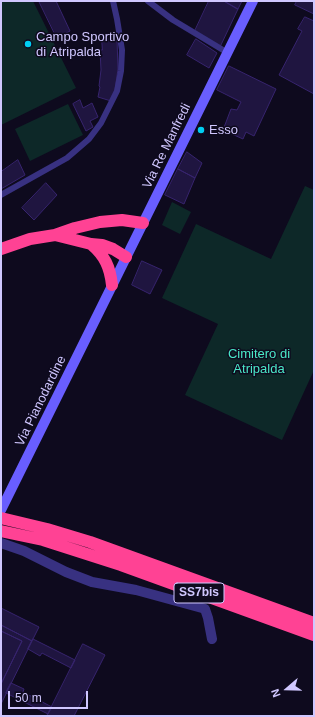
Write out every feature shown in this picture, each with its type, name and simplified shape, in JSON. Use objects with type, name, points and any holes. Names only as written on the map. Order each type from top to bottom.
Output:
[{"type":"highway","points":[[2,246],[30,239],[56,235],[75,228],[100,222],[122,220],[143,223]]},
{"type":"highway","points":[[56,235],[91,244],[102,245],[113,249],[126,257]]},
{"type":"highway","points":[[91,244],[100,252],[107,262],[112,285]]},
{"type":"highway","name":"SS7bis","points":[[1,518],[47,529],[90,542],[314,623]]},
{"type":"highway","name":"SS7bis","points":[[1,531],[43,540],[83,553],[314,634]]},
{"type":"street","name":"Via Re Manfredi","points":[[104,303],[254,1]]},
{"type":"street","name":"Via Pianodardine","points":[[1,510],[104,303]]},
{"type":"street","points":[[1,543],[24,551],[66,572],[92,582],[136,590],[202,608],[205,610],[208,618],[212,640]]},
{"type":"lane","points":[[1,195],[67,158],[89,139],[101,124],[117,91],[121,71],[122,50],[113,1]]},
{"type":"lane","points":[[148,1],[173,20],[228,53]]},
{"type":"green space","name":"Campo Sportivo di Atripalda","points":[[1,1],[33,1],[76,88],[1,125]]},
{"type":"green space","points":[[68,104],[83,135],[30,161],[15,129]]},
{"type":"green space","name":"Cimitero di Atripalda","points":[[305,186],[314,190],[314,370],[282,440],[185,395],[218,324],[162,298],[196,224],[271,259]]},
{"type":"green space","points":[[172,202],[191,212],[180,234],[162,225]]},
{"type":"building","points":[[39,1],[56,1],[70,31],[57,38]]},
{"type":"building","points":[[209,1],[224,1],[238,9],[220,47],[194,33]]},
{"type":"building","points":[[224,1],[242,1],[238,9]]},
{"type":"building","points":[[297,1],[314,1],[314,14],[295,5]]},
{"type":"building","points":[[305,17],[314,21],[314,94],[279,75],[302,31],[298,29]]},
{"type":"building","points":[[102,39],[117,39],[118,69],[115,90],[111,101],[98,97],[100,87],[100,50],[102,50]]},
{"type":"building","points":[[196,39],[217,53],[209,68],[187,55]]},
{"type":"building","points":[[229,66],[276,89],[254,136],[246,132],[243,139],[223,130],[231,109],[237,110],[241,102],[217,90]]},
{"type":"building","points":[[80,100],[83,108],[92,103],[98,117],[90,121],[93,127],[86,131],[73,104]]},
{"type":"building","points":[[187,152],[202,163],[195,178],[178,169]]},
{"type":"building","points":[[18,160],[25,175],[1,189],[1,172]]},
{"type":"building","points":[[178,169],[195,178],[184,204],[165,195]]},
{"type":"building","points":[[46,183],[57,195],[34,220],[22,208]]},
{"type":"building","points":[[142,261],[162,270],[150,294],[132,285]]},
{"type":"building","points":[[1,608],[39,627],[32,641],[1,625]]},
{"type":"building","points":[[1,625],[32,641],[1,704],[1,684],[22,641],[1,631]]},
{"type":"building","points":[[1,631],[22,641],[1,684]]},
{"type":"building","points":[[33,639],[75,660],[71,668],[42,653],[40,656],[28,649]]},
{"type":"building","points":[[83,644],[105,655],[74,716],[47,716]]},
{"type":"building","points":[[11,683],[24,689],[23,692],[52,707],[48,714],[6,693]]},
{"type":"place","name":"Campo Sportivo di Atripalda","points":[[28,44]]},
{"type":"place","name":"Esso","points":[[201,130]]}]
